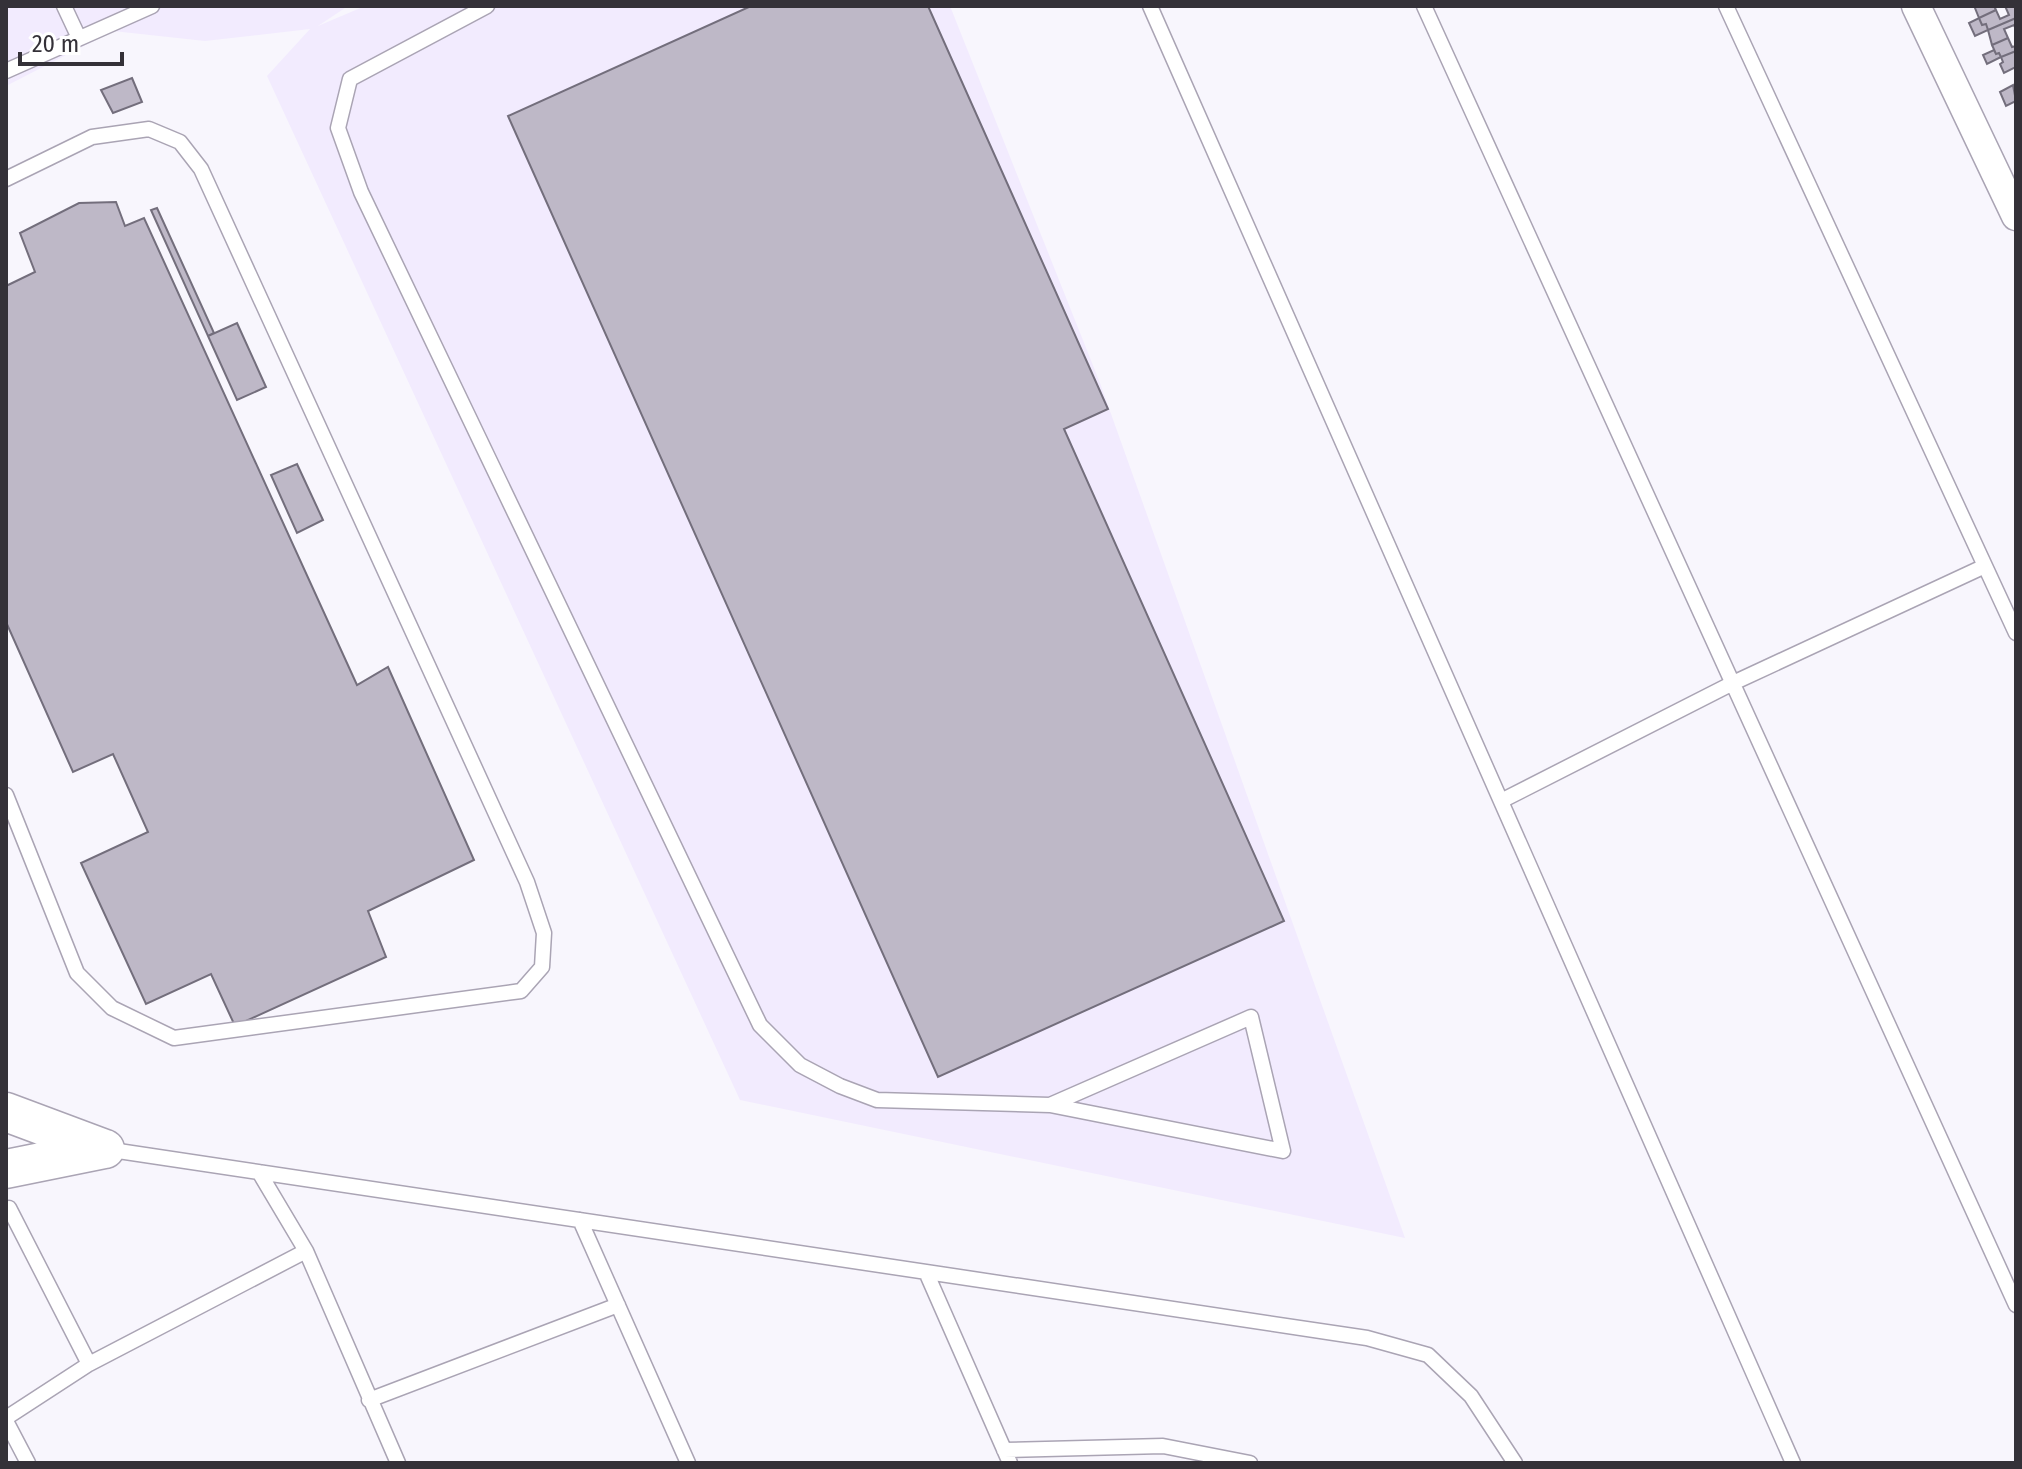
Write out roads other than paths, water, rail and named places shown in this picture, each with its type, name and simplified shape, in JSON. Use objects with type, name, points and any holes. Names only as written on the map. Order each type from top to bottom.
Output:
[{"type":"main road","points":[[6,1112],[105,1149]]},
{"type":"main road","points":[[6,1169],[105,1149]]},
{"type":"street","points":[[1916,6],[2016,216]]},
{"type":"lane","points":[[64,6],[79,38]]},
{"type":"lane","points":[[6,71],[152,6]]},
{"type":"lane","points":[[487,6],[350,79],[338,128],[361,192],[760,1025],[800,1065],[840,1086],[877,1100],[1050,1105],[1283,1151],[1251,1017],[1050,1105]]},
{"type":"lane","points":[[1150,6],[1793,1463]]},
{"type":"lane","points":[[1424,6],[2016,1305]]},
{"type":"lane","points":[[1726,6],[2016,633]]},
{"type":"lane","points":[[6,179],[92,137],[149,129],[180,142],[201,169],[527,882],[544,933],[542,967],[521,991],[174,1038],[112,1008],[77,973],[6,795]]},
{"type":"lane","points":[[1501,801],[1733,683],[1985,566]]},
{"type":"lane","points":[[105,1149],[1367,1338],[1428,1355],[1471,1396],[1515,1463]]},
{"type":"lane","points":[[259,1172],[306,1251],[398,1463]]},
{"type":"lane","points":[[9,1208],[89,1364]]},
{"type":"lane","points":[[580,1220],[688,1463]]},
{"type":"lane","points":[[28,1463],[6,1419],[89,1364],[306,1251]]},
{"type":"lane","points":[[926,1272],[1007,1456],[1163,1446],[1250,1463]]},
{"type":"lane","points":[[369,1400],[618,1305]]}]
